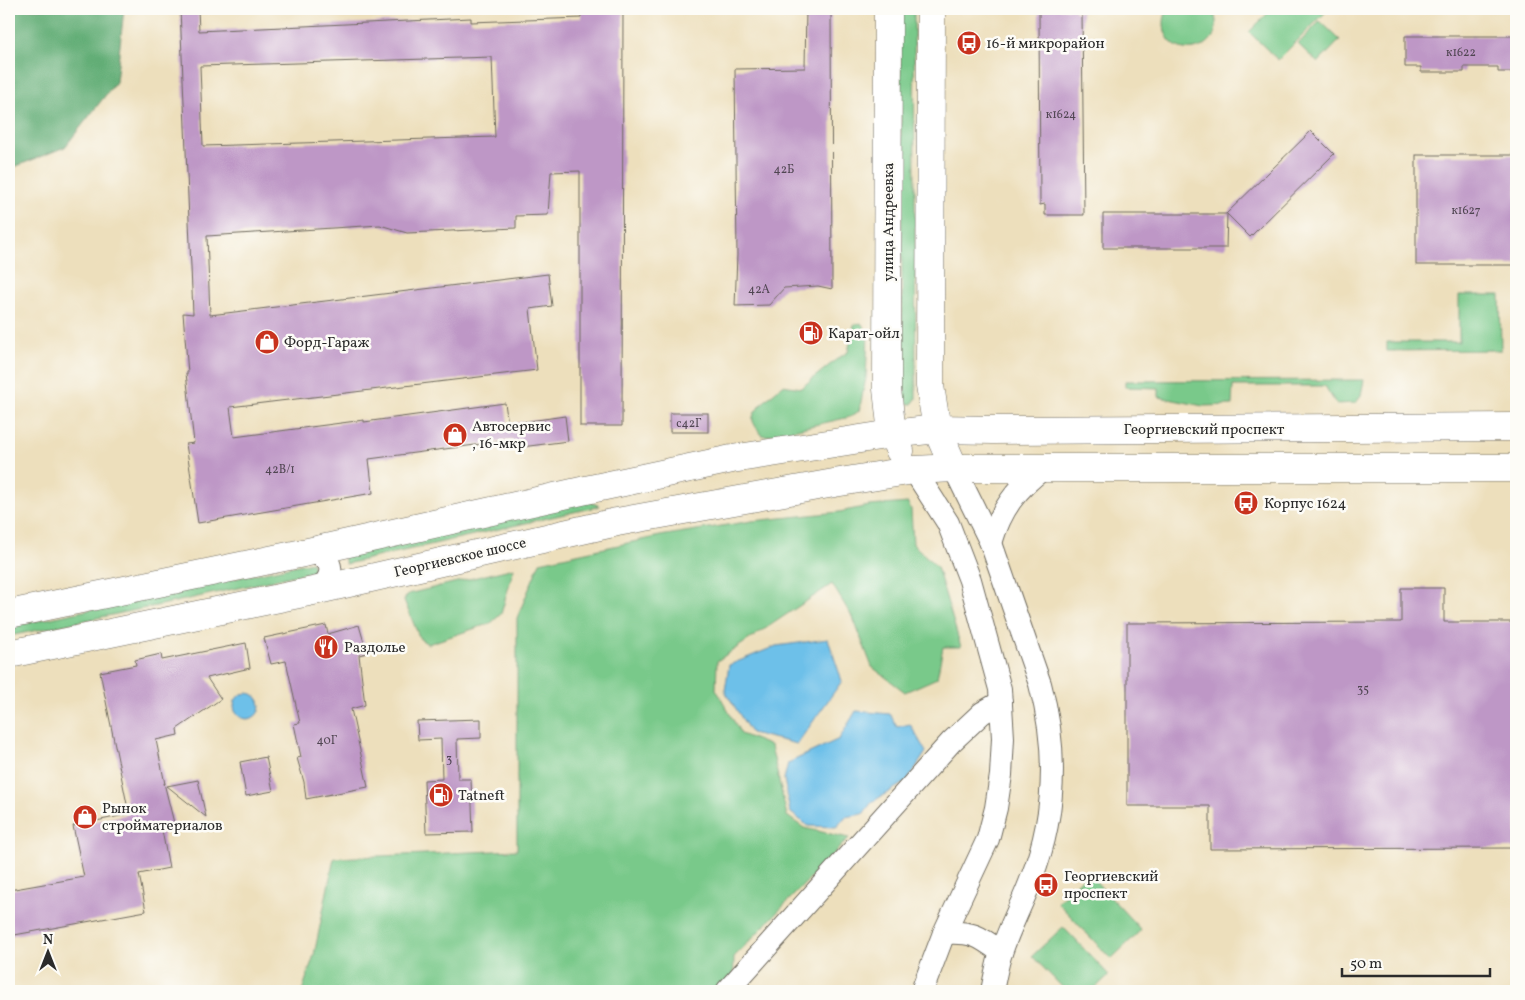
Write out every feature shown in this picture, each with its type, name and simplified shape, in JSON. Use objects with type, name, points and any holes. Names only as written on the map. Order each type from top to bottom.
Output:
[{"type":"main road","name":"улица Андреевка","points":[[888,9],[886,389],[892,434],[900,452],[914,470]]},
{"type":"main road","points":[[931,9],[930,386],[937,429],[954,468]]},
{"type":"main road","name":"Георгиевский проспект","points":[[892,434],[937,429],[1516,428]]},
{"type":"main road","points":[[9,614],[308,552],[732,459],[892,434]]},
{"type":"main road","points":[[914,470],[954,468],[1516,468]]},
{"type":"main road","name":"Георгиевское шоссе","points":[[9,654],[318,590],[617,522],[914,470]]},
{"type":"street","points":[[954,468],[991,543],[1045,703],[1050,733],[1053,773],[1049,813],[1043,844],[1032,879],[1001,952],[992,991]]},
{"type":"street","points":[[991,543],[1003,510],[1033,476],[1044,468]]},
{"type":"street","points":[[914,470],[948,523],[970,580],[1000,689],[1003,738],[1001,775],[993,824],[988,839],[944,933],[922,991]]},
{"type":"street","points":[[308,552],[316,553],[328,562],[330,578],[318,590]]},
{"type":"street","points":[[727,991],[951,742],[982,713],[1001,702]]},
{"type":"street","points":[[944,933],[960,932],[974,935],[1001,952]]},
{"type":"green space","points":[[9,9],[124,9],[116,82],[65,147],[9,169]]},
{"type":"green space","points":[[900,9],[914,9],[916,399],[912,404],[906,403],[903,398]]},
{"type":"green space","points":[[1168,9],[1212,9],[1216,22],[1214,33],[1209,42],[1200,47],[1190,49],[1179,48],[1171,42],[1164,25]]},
{"type":"green space","points":[[1272,9],[1328,10],[1278,60],[1249,32]]},
{"type":"green space","points":[[1320,21],[1340,40],[1318,63],[1298,44]]},
{"type":"green space","points":[[1459,295],[1500,295],[1501,350],[1387,351],[1387,342],[1459,342]]},
{"type":"green space","points":[[861,323],[868,333],[866,378],[859,411],[850,417],[766,436],[762,435],[753,421],[755,412],[759,407],[783,385],[801,388],[848,352],[854,325]]},
{"type":"green space","points":[[1364,380],[1361,395],[1356,403],[1336,404],[1325,386],[1233,386],[1232,405],[1203,406],[1159,397],[1159,388],[1125,387],[1125,381]]},
{"type":"green space","points":[[586,500],[600,506],[346,564],[343,555]]},
{"type":"green space","points":[[908,503],[911,509],[913,544],[937,567],[961,647],[943,647],[937,678],[905,692],[872,667],[854,620],[832,584],[717,661],[716,689],[741,734],[771,746],[787,816],[804,828],[849,838],[734,957],[733,991],[302,991],[314,955],[334,858],[517,850],[517,618],[540,562],[660,536],[752,521]]},
{"type":"green space","points":[[312,562],[314,571],[9,636],[9,627]]},
{"type":"green space","points":[[514,568],[501,614],[491,623],[428,644],[420,639],[404,600],[408,594]]},
{"type":"green space","points":[[1088,873],[1141,930],[1111,959],[1057,902]]},
{"type":"green space","points":[[1063,927],[1109,975],[1092,991],[1066,991],[1032,956]]},
{"type":"water","points":[[828,639],[842,681],[797,744],[751,733],[725,691],[729,665],[776,646]]},
{"type":"water","points":[[247,693],[256,697],[260,706],[256,715],[247,719],[238,715],[234,706],[238,697]]},
{"type":"water","points":[[856,711],[890,714],[897,727],[910,724],[926,752],[907,781],[872,802],[863,814],[845,817],[837,827],[808,826],[790,812],[784,779],[788,763],[839,739]]},
{"type":"building","points":[[180,9],[198,9],[199,31],[471,18],[471,22],[581,18],[581,9],[623,9],[622,426],[580,426],[580,171],[551,172],[548,215],[516,216],[516,228],[407,233],[380,225],[207,236],[210,315],[548,274],[552,306],[530,309],[537,370],[230,407],[234,437],[505,403],[508,424],[565,416],[568,441],[514,448],[513,440],[369,459],[373,493],[198,523],[186,444],[194,443],[186,373],[188,373],[183,313],[193,314]],"holes":[[[492,57],[495,137],[203,146],[200,66]]]},
{"type":"building","points":[[806,9],[831,9],[832,289],[818,286],[784,288],[769,305],[735,306],[737,255],[735,69],[805,68]]},
{"type":"building","points":[[1044,9],[1075,9],[1075,12],[1082,11],[1084,215],[1045,215],[1045,204],[1040,205],[1039,12],[1044,12]]},
{"type":"building","points":[[1405,36],[1516,36],[1516,72],[1498,72],[1498,67],[1464,67],[1464,72],[1421,72],[1421,67],[1405,67]]},
{"type":"building","points":[[1311,131],[1334,154],[1250,237],[1227,214],[1226,248],[1103,248],[1103,214],[1226,214]]},
{"type":"building","points":[[1416,155],[1516,155],[1516,265],[1416,265]]},
{"type":"building","points":[[670,413],[708,413],[708,432],[670,432]]},
{"type":"building","points":[[1401,588],[1444,588],[1444,622],[1515,622],[1516,848],[1210,849],[1210,806],[1127,806],[1127,623],[1401,622]]},
{"type":"building","points":[[326,625],[328,634],[359,625],[367,653],[359,655],[365,705],[351,709],[368,787],[306,799],[304,782],[297,758],[301,757],[294,724],[300,723],[286,661],[271,664],[264,638]]},
{"type":"building","points":[[246,643],[250,668],[207,678],[221,699],[177,729],[178,735],[156,740],[175,827],[162,830],[169,868],[139,874],[146,911],[9,936],[9,890],[84,877],[73,826],[129,814],[100,672],[136,665],[135,660],[161,654],[162,660]]},
{"type":"building","points":[[481,719],[481,738],[457,739],[458,779],[471,779],[473,832],[426,833],[424,780],[442,779],[441,739],[418,740],[417,721]]},
{"type":"building","points":[[266,757],[273,791],[246,796],[240,762]]},
{"type":"building","points":[[198,780],[206,817],[167,786]]},
{"type":"place","name":"16-й микрорайон","points":[[969,43]]},
{"type":"place","name":"Карат-ойл","points":[[811,333]]},
{"type":"place","name":"Форд-Гараж","points":[[267,342]]},
{"type":"place","name":"Автосервис , 16-мкр","points":[[455,435]]},
{"type":"place","name":"Корпус 1624","points":[[1246,503]]},
{"type":"place","name":"Раздолье","points":[[326,647]]},
{"type":"place","name":"Tatneft","points":[[441,795]]},
{"type":"place","name":"Рынок стройматериалов","points":[[85,817]]},
{"type":"place","name":"Георгиевский проспект","points":[[1046,885]]}]
